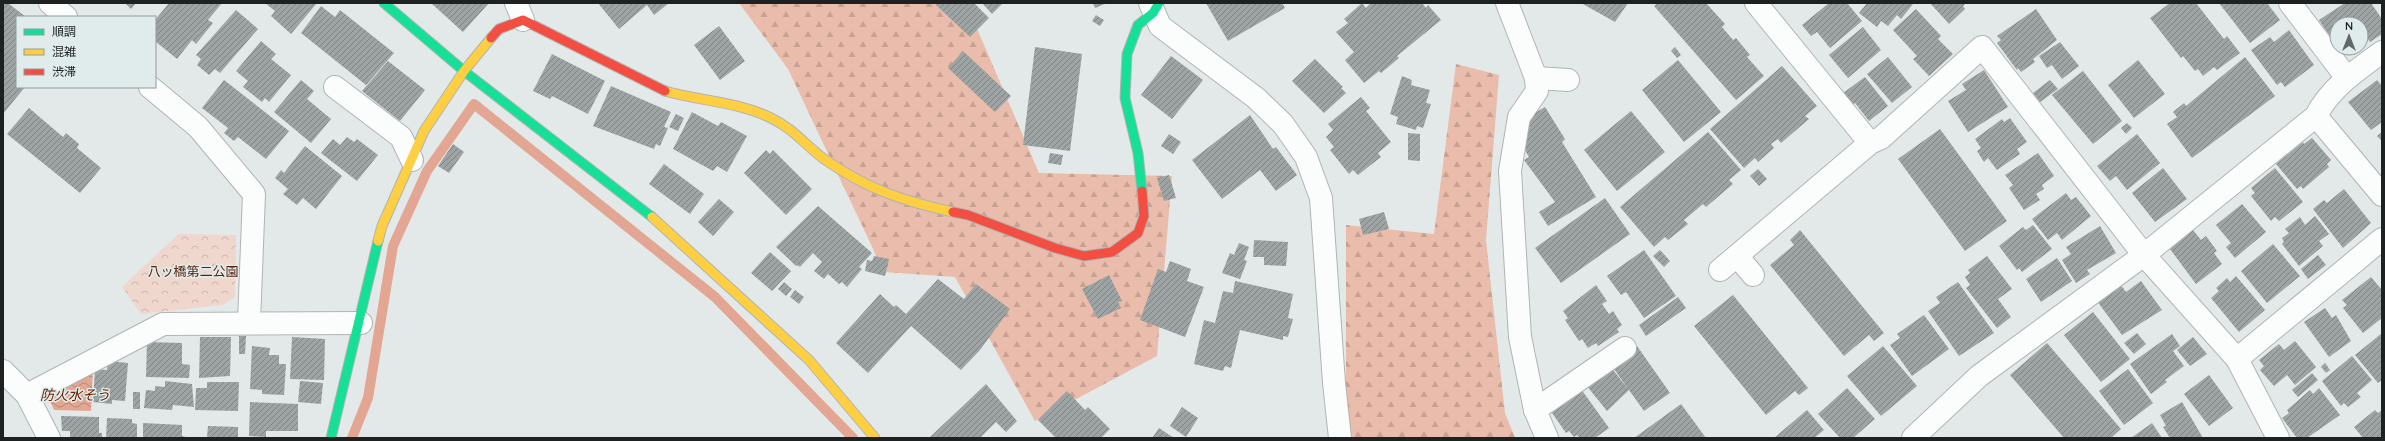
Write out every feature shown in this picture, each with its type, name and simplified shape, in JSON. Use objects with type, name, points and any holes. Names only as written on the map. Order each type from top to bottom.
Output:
[{"type":"street","points":[[50,3],[65,16]]},
{"type":"street","points":[[384,3],[464,71],[656,220],[809,360],[875,438]]},
{"type":"street","points":[[1507,3],[1536,78],[1537,91],[1519,117],[1510,171],[1520,336],[1535,410],[1548,438]]},
{"type":"street","points":[[1756,3],[1870,143]]},
{"type":"street","points":[[2290,3],[2348,78]]},
{"type":"street","points":[[331,438],[361,323],[382,226],[424,131],[464,71],[498,29],[519,12],[657,88],[686,97],[748,109],[771,118],[794,131],[823,158],[862,184],[916,204],[968,215],[1056,248],[1084,256],[1112,252],[1138,233],[1144,216],[1138,153],[1125,98],[1127,54],[1138,25],[1154,6]]},
{"type":"street","points":[[1154,6],[1160,26],[1256,98],[1283,124],[1306,156],[1322,198],[1334,383],[1340,438]]},
{"type":"street","points":[[1720,270],[1870,143],[1881,138],[1982,47],[2144,255],[2237,359],[2278,438]]},
{"type":"street","points":[[1913,438],[1980,376],[2144,255],[2316,116],[2323,101],[2348,78],[2382,52]]},
{"type":"street","points":[[1536,78],[1568,80]]},
{"type":"street","points":[[334,87],[401,137],[412,160]]},
{"type":"street","points":[[151,88],[198,127],[254,194],[249,322]]},
{"type":"street","points":[[2316,116],[2382,195]]},
{"type":"street","points":[[2237,359],[2382,239]]},
{"type":"street","points":[[1738,256],[1753,275]]},
{"type":"street","points":[[27,395],[163,324],[249,322],[361,323]]},
{"type":"street","points":[[1535,410],[1625,348]]},
{"type":"street","points":[[3,371],[27,395],[49,438]]},
{"type":"green space","points":[[739,3],[966,3],[1039,173],[1172,176],[1157,356],[1035,421],[955,277],[884,272],[788,69]]},
{"type":"green space","points":[[1456,64],[1499,75],[1486,240],[1505,413],[1515,438],[1346,438],[1346,225],[1434,234]]},
{"type":"green space","name":"八ッ橋第二公園","points":[[178,234],[236,235],[235,297],[223,305],[141,314],[122,287]]},
{"type":"water","name":"防火水そう","points":[[93,369],[91,411],[54,410],[47,394]]},
{"type":"building","points":[[3,3],[8,3],[25,16],[16,16],[16,88],[24,88],[3,114]]},
{"type":"building","points":[[125,3],[136,3],[131,9]]},
{"type":"building","points":[[169,3],[222,3],[208,20],[213,23],[196,44],[192,40],[177,59],[156,42],[156,19]]},
{"type":"building","points":[[265,3],[317,3],[291,34],[271,16],[275,11]]},
{"type":"building","points":[[431,3],[489,3],[463,32]]},
{"type":"building","points":[[598,3],[669,3],[654,15],[647,5],[619,29]]},
{"type":"building","points":[[938,3],[974,3],[989,18],[970,37],[936,5]]},
{"type":"building","points":[[982,3],[1003,3],[992,14]]},
{"type":"building","points":[[1093,3],[1107,3],[1095,8]]},
{"type":"building","points":[[1206,3],[1282,3],[1285,8],[1228,41]]},
{"type":"building","points":[[1362,3],[1366,8],[1371,3],[1422,3],[1426,8],[1428,5],[1441,20],[1397,56],[1399,58],[1381,73],[1379,71],[1364,83],[1345,60],[1354,52],[1336,32],[1348,23],[1344,19]]},
{"type":"building","points":[[1581,3],[1628,3],[1615,22]]},
{"type":"building","points":[[1658,3],[1706,3],[1725,24],[1722,27],[1733,40],[1736,38],[1750,55],[1747,57],[1764,76],[1736,100],[1654,6]]},
{"type":"building","points":[[1829,3],[1847,3],[1862,21],[1830,48],[1817,32],[1811,36],[1802,25]]},
{"type":"building","points":[[1867,3],[1913,4],[1901,19],[1897,15],[1888,26],[1881,21],[1877,27],[1859,13]]},
{"type":"building","points":[[1930,3],[1966,3],[1963,6],[1965,9],[1949,24]]},
{"type":"building","points":[[2170,3],[2196,3],[2224,39],[2227,36],[2240,53],[2217,70],[2214,67],[2203,76],[2198,69],[2195,71],[2183,56],[2181,58],[2150,18]]},
{"type":"building","points":[[2219,3],[2267,3],[2280,20],[2250,43]]},
{"type":"building","points":[[2345,3],[2371,3],[2382,19],[2382,34],[2370,42],[2369,16],[2329,16],[2329,35],[2319,20]]},
{"type":"building","points":[[321,6],[335,17],[340,10],[394,53],[366,85],[301,33]]},
{"type":"building","points":[[1916,9],[1941,36],[1938,39],[1953,54],[1929,76],[1913,59],[1917,56],[1893,30]]},
{"type":"building","points":[[2036,9],[2057,40],[2033,59],[2035,62],[2021,72],[2018,68],[2017,70],[1997,43],[2001,40],[1997,36]]},
{"type":"building","points":[[236,10],[258,29],[220,73],[215,69],[209,75],[197,65],[201,59],[196,55]]},
{"type":"building","points":[[1096,15],[1104,20],[1100,26],[1092,21]]},
{"type":"building","points":[[719,26],[745,61],[720,80],[694,45]]},
{"type":"building","points":[[1863,27],[1881,50],[1848,78],[1829,55]]},
{"type":"building","points":[[2289,30],[2314,65],[2285,87],[2281,82],[2277,85],[2251,50],[2270,37],[2274,42]]},
{"type":"building","points":[[261,41],[276,54],[271,59],[291,75],[269,102],[265,98],[262,102],[243,87],[248,81],[236,71]]},
{"type":"building","points":[[2060,42],[2079,66],[2062,79],[2052,65],[2047,68],[2039,56]]},
{"type":"building","points":[[1035,47],[1082,54],[1070,151],[1023,145]]},
{"type":"building","points":[[1675,47],[1681,55],[1677,58],[1671,51]]},
{"type":"building","points":[[963,51],[1011,96],[995,112],[948,68]]},
{"type":"building","points":[[552,54],[605,81],[588,114],[552,96],[550,99],[533,91]]},
{"type":"building","points":[[1171,56],[1203,80],[1172,119],[1141,95]]},
{"type":"building","points":[[1888,57],[1912,87],[1892,103],[1867,74]]},
{"type":"building","points":[[2245,57],[2275,96],[2192,158],[2167,124],[2177,117],[2173,112],[2184,103],[2186,106]]},
{"type":"building","points":[[1315,59],[1343,87],[1341,88],[1346,93],[1324,113],[1292,81]]},
{"type":"building","points":[[1678,60],[1721,112],[1684,142],[1642,90]]},
{"type":"building","points":[[2138,60],[2165,94],[2134,118],[2108,85]]},
{"type":"building","points":[[388,61],[425,90],[400,121],[362,91]]},
{"type":"building","points":[[1782,66],[1817,106],[1805,116],[1809,119],[1781,143],[1778,139],[1771,144],[1774,148],[1758,162],[1755,158],[1744,168],[1710,129]]},
{"type":"building","points":[[1984,70],[2008,107],[1968,132],[1948,101],[1966,90],[1962,84]]},
{"type":"building","points":[[2083,71],[2122,121],[2093,144],[2052,95]]},
{"type":"building","points":[[1402,76],[1412,80],[1411,85],[1430,90],[1426,103],[1431,104],[1423,128],[1417,126],[1416,130],[1396,124],[1398,117],[1390,114]]},
{"type":"building","points":[[1865,77],[1888,106],[1869,121],[1855,103],[1852,105],[1843,93]]},
{"type":"building","points":[[224,80],[289,131],[266,159],[238,137],[234,141],[224,133],[228,128],[202,108]]},
{"type":"building","points":[[301,80],[314,91],[307,99],[331,119],[311,143],[274,112]]},
{"type":"building","points":[[2050,80],[2058,89],[2040,102],[2033,93]]},
{"type":"building","points":[[2377,80],[2382,86],[2382,122],[2371,130],[2348,102]]},
{"type":"building","points":[[611,86],[671,112],[664,127],[668,128],[660,146],[656,144],[654,149],[593,126]]},
{"type":"building","points":[[1361,97],[1370,108],[1366,111],[1391,142],[1378,153],[1381,157],[1358,175],[1353,170],[1349,174],[1330,150],[1334,147],[1326,137],[1333,130],[1328,124]]},
{"type":"building","points":[[1545,107],[1565,139],[1562,142],[1596,197],[1548,226],[1539,212],[1555,202],[1524,160],[1529,157],[1522,145],[1528,117]]},
{"type":"building","points":[[29,108],[63,137],[66,133],[79,144],[77,148],[101,168],[80,193],[7,134]]},
{"type":"building","points":[[1631,111],[1665,152],[1617,191],[1584,150]]},
{"type":"building","points":[[692,112],[718,126],[721,122],[747,136],[727,172],[717,166],[713,171],[673,149]]},
{"type":"building","points":[[676,114],[684,118],[678,131],[669,127]]},
{"type":"building","points":[[1250,115],[1273,149],[1276,147],[1297,175],[1276,191],[1260,170],[1222,199],[1192,160]]},
{"type":"building","points":[[2010,118],[2027,142],[2017,149],[2020,154],[1997,170],[1988,158],[1984,162],[1977,151],[1981,148],[1975,139],[2002,119],[2004,122]]},
{"type":"building","points":[[2127,123],[2132,128],[2126,134],[2121,128]]},
{"type":"building","points":[[1940,129],[2007,221],[1965,251],[1898,159]]},
{"type":"building","points":[[1708,132],[1741,170],[1729,180],[1733,184],[1706,207],[1703,204],[1684,220],[1688,224],[1668,240],[1665,237],[1654,247],[1620,207]]},
{"type":"building","points":[[2382,132],[2382,141],[2377,136]]},
{"type":"building","points":[[1408,133],[1420,134],[1420,161],[1408,160]]},
{"type":"building","points":[[1169,134],[1181,142],[1173,154],[1161,146]]},
{"type":"building","points":[[2137,134],[2160,163],[2127,190],[2116,176],[2110,181],[2097,166]]},
{"type":"building","points":[[347,137],[354,142],[357,139],[378,155],[357,181],[321,153],[333,139],[340,145]]},
{"type":"building","points":[[2312,138],[2331,160],[2327,164],[2329,167],[2303,189],[2301,186],[2297,189],[2276,164],[2303,142],[2304,144]]},
{"type":"building","points":[[453,144],[464,152],[449,173],[438,166]]},
{"type":"building","points":[[305,146],[342,176],[316,209],[303,198],[297,205],[283,194],[288,189],[275,178],[281,170],[284,173]]},
{"type":"building","points":[[766,150],[770,154],[773,150],[812,189],[786,215],[744,173]]},
{"type":"building","points":[[1050,153],[1063,155],[1061,165],[1048,163]]},
{"type":"building","points":[[2038,153],[2054,176],[2042,185],[2044,189],[2036,194],[2040,200],[2024,210],[2009,188],[2013,185],[2005,175]]},
{"type":"building","points":[[664,164],[704,194],[690,214],[649,184]]},
{"type":"building","points":[[2163,168],[2187,199],[2155,222],[2132,193]]},
{"type":"building","points":[[2275,168],[2303,202],[2279,221],[2275,217],[2271,221],[2251,196],[2255,193],[2251,188]]},
{"type":"building","points":[[1758,169],[1767,179],[1759,186],[1750,176]]},
{"type":"building","points":[[1169,175],[1176,198],[1164,201],[1157,178]]},
{"type":"building","points":[[2344,189],[2371,223],[2343,248],[2313,209],[2324,200],[2327,203]]},
{"type":"building","points":[[2066,193],[2071,200],[2076,197],[2091,216],[2062,240],[2057,233],[2048,240],[2032,219]]},
{"type":"building","points":[[1605,198],[1630,234],[1561,283],[1535,248]]},
{"type":"building","points":[[719,199],[734,212],[713,236],[698,222]]},
{"type":"building","points":[[2242,204],[2266,232],[2235,258],[2226,247],[2231,243],[2216,225]]},
{"type":"building","points":[[818,206],[872,253],[859,267],[862,269],[847,287],[842,282],[839,284],[828,274],[824,279],[814,271],[822,262],[813,253],[800,267],[797,265],[796,266],[776,247]]},
{"type":"building","points":[[1384,212],[1389,229],[1363,235],[1359,219]]},
{"type":"building","points":[[2315,216],[2329,234],[2319,241],[2323,246],[2299,266],[2282,244],[2284,242],[2282,238],[2289,233],[2285,229],[2300,217],[2305,225]]},
{"type":"building","points":[[2033,225],[2052,249],[2022,272],[2019,268],[2017,270],[1999,246],[2023,227],[2026,230]]},
{"type":"building","points":[[2100,226],[2116,253],[2087,270],[2090,274],[2076,283],[2062,260],[2071,254],[2066,247]]},
{"type":"building","points":[[1800,230],[1884,333],[1874,341],[1869,335],[1844,356],[1770,265],[1794,245],[1790,240]]},
{"type":"building","points":[[2193,230],[2201,240],[2206,236],[2217,251],[2214,253],[2222,264],[2196,284],[2170,249]]},
{"type":"building","points":[[1254,240],[1288,242],[1286,266],[1264,265],[1264,257],[1253,257]]},
{"type":"building","points":[[1239,243],[1249,247],[1244,260],[1247,261],[1240,279],[1222,273],[1230,253],[1234,255]]},
{"type":"building","points":[[2273,244],[2300,276],[2267,303],[2241,271]]},
{"type":"building","points":[[1644,250],[1676,296],[1644,318],[1626,292],[1621,295],[1607,276]]},
{"type":"building","points":[[1660,250],[1670,261],[1664,267],[1653,256]]},
{"type":"building","points":[[770,252],[791,271],[772,291],[751,273]]},
{"type":"building","points":[[2318,255],[2326,265],[2308,279],[2301,269]]},
{"type":"building","points":[[874,256],[889,259],[885,276],[865,271],[867,260],[872,261]]},
{"type":"building","points":[[1987,256],[2012,289],[1998,299],[2011,317],[1997,328],[1966,288],[1970,285],[1965,277],[1970,273],[1968,270]]},
{"type":"building","points":[[2057,258],[2072,281],[2041,302],[2026,279]]},
{"type":"building","points":[[1170,261],[1191,269],[1187,281],[1204,287],[1185,337],[1140,320],[1158,269],[1166,272]]},
{"type":"building","points":[[1109,275],[1122,301],[1118,302],[1121,308],[1098,319],[1082,289]]},
{"type":"building","points":[[2236,276],[2265,310],[2239,332],[2211,298],[2219,291],[2216,288],[2227,278],[2230,282]]},
{"type":"building","points":[[2371,277],[2382,290],[2382,318],[2363,333],[2343,308],[2347,305],[2342,300]]},
{"type":"building","points":[[938,279],[964,299],[976,284],[1010,309],[980,350],[961,370],[911,326],[868,373],[836,343],[880,294],[894,307],[896,305],[906,314]]},
{"type":"building","points":[[1235,281],[1293,294],[1288,318],[1293,319],[1288,337],[1283,336],[1283,340],[1240,330],[1231,368],[1225,366],[1223,371],[1194,364],[1204,320],[1215,323],[1223,291],[1233,293]]},
{"type":"building","points":[[2141,281],[2162,310],[2122,335],[2097,301],[2120,284],[2126,292]]},
{"type":"building","points":[[784,282],[792,289],[786,296],[778,289]]},
{"type":"building","points":[[1958,282],[1994,333],[1959,356],[1928,311],[1940,303],[1936,297]]},
{"type":"building","points":[[1596,285],[1607,301],[1602,304],[1609,314],[1613,311],[1622,325],[1617,329],[1619,332],[1598,346],[1596,343],[1588,348],[1582,339],[1579,341],[1565,320],[1568,318],[1563,311]]},
{"type":"building","points":[[795,290],[804,297],[799,304],[790,297]]},
{"type":"building","points":[[1733,295],[1808,388],[1799,395],[1795,391],[1766,415],[1694,326]]},
{"type":"building","points":[[1678,297],[1686,308],[1646,336],[1639,325]]},
{"type":"building","points":[[2325,308],[2332,318],[2336,315],[2351,341],[2329,357],[2304,322]]},
{"type":"building","points":[[2093,312],[2130,359],[2101,382],[2064,335]]},
{"type":"building","points":[[1924,315],[1949,349],[1912,376],[1890,345],[1900,338],[1897,334]]},
{"type":"building","points":[[2137,333],[2146,344],[2134,354],[2124,343]]},
{"type":"building","points":[[2382,333],[2382,380],[2378,383],[2355,355]]},
{"type":"building","points":[[2172,334],[2180,346],[2173,351],[2184,366],[2165,380],[2167,382],[2151,394],[2130,364]]},
{"type":"building","points":[[239,336],[246,336],[245,354],[239,354]]},
{"type":"building","points":[[200,337],[231,337],[230,376],[199,378]]},
{"type":"building","points":[[292,337],[325,339],[324,380],[290,379]]},
{"type":"building","points":[[2193,337],[2207,354],[2190,366],[2177,350]]},
{"type":"building","points":[[2295,341],[2316,367],[2295,385],[2287,375],[2274,386],[2260,370],[2264,366],[2259,360],[2279,344],[2284,350]]},
{"type":"building","points":[[147,342],[182,343],[182,364],[190,365],[189,378],[146,377]]},
{"type":"building","points":[[2047,343],[2121,429],[2111,438],[2064,438],[2010,375]]},
{"type":"building","points":[[252,346],[270,348],[269,355],[279,355],[279,364],[286,364],[284,395],[262,394],[262,390],[250,389]]},
{"type":"building","points":[[1637,346],[1670,393],[1644,411],[1629,390],[1607,411],[1586,385],[1610,366],[1628,389],[1612,366]]},
{"type":"building","points":[[1883,346],[1917,386],[1881,416],[1847,376]]},
{"type":"building","points":[[2352,356],[2372,380],[2357,393],[2361,397],[2348,407],[2344,403],[2341,406],[2322,381]]},
{"type":"building","points":[[108,361],[128,363],[125,401],[112,400],[112,404],[93,402],[95,369],[107,370]]},
{"type":"building","points":[[2325,363],[2330,370],[2326,373],[2321,367]]},
{"type":"building","points":[[2128,369],[2153,403],[2124,425],[2099,391]]},
{"type":"building","points":[[2312,373],[2318,380],[2298,397],[2292,390]]},
{"type":"building","points":[[2209,375],[2233,408],[2209,426],[2184,394]]},
{"type":"building","points":[[165,381],[192,384],[194,407],[173,405],[172,410],[144,408],[146,390],[155,391],[155,386],[165,387]]},
{"type":"building","points":[[300,381],[323,383],[321,404],[298,402]]},
{"type":"building","points":[[207,382],[239,382],[238,411],[195,410],[196,388],[207,388]]},
{"type":"building","points":[[986,384],[1017,421],[1006,432],[996,422],[980,438],[929,438]]},
{"type":"building","points":[[1847,388],[1875,419],[1853,438],[1840,438],[1818,414]]},
{"type":"building","points":[[2319,388],[2340,415],[2307,438],[2297,438],[2282,418],[2289,413],[2287,410],[2310,390],[2313,394]]},
{"type":"building","points":[[1581,389],[1609,428],[1595,438],[1580,438],[1577,435],[1574,437],[1569,431],[1566,433],[1550,410]]},
{"type":"building","points":[[1067,391],[1085,410],[1088,407],[1110,429],[1101,438],[1056,438],[1038,420]]},
{"type":"building","points":[[133,392],[140,392],[140,409],[133,409]]},
{"type":"building","points":[[250,402],[298,404],[298,431],[266,431],[266,437],[249,436]]},
{"type":"building","points":[[2182,402],[2203,438],[2170,438],[2163,427],[2166,426],[2160,415]]},
{"type":"building","points":[[1681,404],[1706,438],[1634,438]]},
{"type":"building","points":[[1182,407],[1198,418],[1186,437],[1170,426]]},
{"type":"building","points":[[1807,410],[1824,430],[1814,438],[1774,438]]},
{"type":"building","points":[[2375,410],[2378,413],[2382,410],[2382,438],[2363,438],[2354,427]]},
{"type":"building","points":[[61,416],[99,417],[99,433],[102,433],[102,438],[70,438],[70,431],[62,431]]},
{"type":"building","points":[[107,418],[132,419],[132,423],[137,424],[137,437],[106,438]]},
{"type":"building","points":[[143,423],[182,425],[182,436],[190,438],[143,438]]},
{"type":"building","points":[[2152,423],[2162,438],[2131,438]]},
{"type":"building","points":[[208,426],[238,427],[238,438],[207,438]]},
{"type":"building","points":[[1159,428],[1174,438],[1152,438]]},
{"type":"waterway","points":[[352,438],[368,398],[393,246],[427,171],[474,104],[715,297],[853,438]]},
{"type":"traffic: fast","points":[[384,3],[464,71],[652,217]]},
{"type":"traffic: fast","points":[[1142,191],[1138,153],[1125,98],[1127,54],[1138,25],[1153,13],[1159,3]]},
{"type":"traffic: fast","points":[[331,438],[378,241]]},
{"type":"traffic: slow","points":[[378,241],[382,226],[424,131],[464,71],[491,38]]},
{"type":"traffic: slow","points":[[665,91],[746,108],[771,118],[793,132],[817,154],[855,178],[886,193],[953,212]]},
{"type":"traffic: slow","points":[[652,217],[809,360],[875,438]]},
{"type":"traffic: jam","points":[[491,38],[499,29],[523,20],[665,91]]},
{"type":"traffic: jam","points":[[953,212],[968,215],[1055,248],[1084,256],[1112,252],[1138,233],[1144,216],[1142,191]]}]
